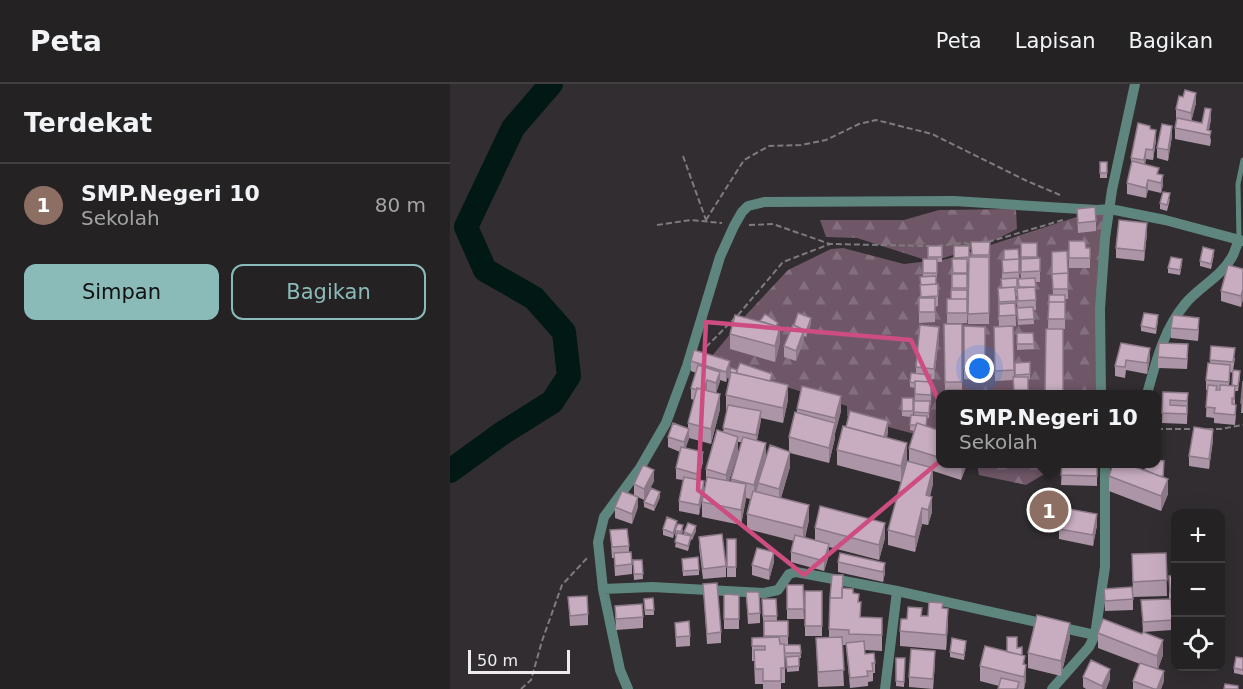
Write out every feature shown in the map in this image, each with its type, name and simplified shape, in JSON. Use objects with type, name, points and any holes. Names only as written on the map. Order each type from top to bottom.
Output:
[{"type":"street","points":[[1101,390],[1100,309],[1105,238],[1112,190],[1136,84]]},
{"type":"street","points":[[628,689],[620,670],[603,589],[598,542],[604,518],[639,468],[666,423],[687,366],[720,257],[734,226],[748,206],[764,202],[954,201],[1110,209],[1165,220],[1241,240],[1232,258],[1222,270],[1187,302],[1174,318],[1160,346],[1148,390]]},
{"type":"street","points":[[1052,689],[1089,647],[1095,635],[1105,567],[1105,468]]},
{"type":"street","points":[[603,589],[652,587],[764,593],[778,590],[789,574],[796,572],[897,591],[1095,635]]},
{"type":"street","points":[[885,689],[897,591]]},
{"type":"lane","points":[[1241,240],[1238,184],[1243,160]]},
{"type":"path","points":[[683,156],[706,220],[744,160],[769,146],[801,145],[826,140],[859,124],[876,120],[932,134],[1067,198]]},
{"type":"path","points":[[988,242],[1065,220]]},
{"type":"path","points":[[702,351],[738,315],[783,262],[830,244],[924,246],[964,243],[977,245]]},
{"type":"path","points":[[1161,429],[1220,429],[1243,424]]},
{"type":"path","points":[[521,689],[531,680],[562,585],[583,564],[598,542]]},
{"type":"highlighted area","points":[[706,322],[911,340],[959,445],[804,575],[698,490]]},
{"type":"shaded area","points":[[1040,489],[1065,493],[1058,532],[1033,528]]},
{"type":"green space","points":[[1016,209],[1017,229],[985,245],[934,261],[947,259],[1095,211],[1107,213],[1096,360],[1096,390],[936,390],[936,440],[847,416],[847,406],[707,362],[788,270],[831,249],[843,248],[904,264],[929,261],[857,238],[826,237],[820,220],[904,220],[939,210]]},
{"type":"green space","points":[[978,468],[1054,468],[1026,485],[979,475]]},
{"type":"building","points":[[1185,90],[1196,93],[1191,113],[1176,109],[1179,96],[1183,97]]},
{"type":"building","points":[[1205,108],[1211,109],[1207,130],[1211,131],[1210,135],[1175,128],[1177,118],[1202,123]]},
{"type":"building","points":[[1138,123],[1156,130],[1153,150],[1146,149],[1144,160],[1131,158]]},
{"type":"building","points":[[1162,124],[1172,126],[1168,150],[1157,148]]},
{"type":"building","points":[[1132,161],[1159,168],[1157,174],[1163,175],[1161,183],[1148,180],[1146,188],[1127,183]]},
{"type":"building","points":[[1100,162],[1107,162],[1107,173],[1100,173]]},
{"type":"building","points":[[1163,192],[1170,193],[1167,205],[1160,203]]},
{"type":"building","points":[[1095,207],[1096,221],[1078,223],[1077,209]]},
{"type":"building","points":[[1119,220],[1147,223],[1144,251],[1116,248]]},
{"type":"building","points":[[1069,241],[1085,241],[1086,248],[1090,248],[1090,258],[1069,258]]},
{"type":"building","points":[[971,242],[990,242],[989,255],[972,255]]},
{"type":"building","points":[[1021,243],[1037,243],[1037,257],[1021,257]]},
{"type":"building","points":[[928,246],[942,246],[942,257],[928,257]]},
{"type":"building","points":[[954,246],[969,246],[969,257],[954,258]]},
{"type":"building","points":[[1203,247],[1214,250],[1211,264],[1200,261]]},
{"type":"building","points":[[1018,249],[1019,259],[1004,260],[1004,250]]},
{"type":"building","points":[[1067,251],[1068,273],[1052,274],[1052,252]]},
{"type":"building","points":[[969,257],[989,257],[989,313],[968,314]]},
{"type":"building","points":[[1171,257],[1182,259],[1180,270],[1168,268]]},
{"type":"building","points":[[1040,258],[1040,271],[1021,272],[1021,259]]},
{"type":"building","points":[[923,259],[937,259],[937,273],[923,273]]},
{"type":"building","points":[[952,259],[967,259],[967,273],[953,273]]},
{"type":"building","points":[[1019,259],[1019,272],[1003,273],[1002,260]]},
{"type":"building","points":[[1228,265],[1243,269],[1241,296],[1221,291]]},
{"type":"building","points":[[1068,273],[1068,289],[1053,289],[1052,274]]},
{"type":"building","points":[[952,274],[967,274],[967,288],[952,288]]},
{"type":"building","points":[[936,276],[936,284],[921,285],[920,277]]},
{"type":"building","points":[[1017,278],[1017,291],[1015,287],[1002,288],[1001,279]]},
{"type":"building","points":[[1035,278],[1036,289],[1035,287],[1019,287],[1018,279]]},
{"type":"building","points":[[938,284],[938,296],[921,297],[920,285]]},
{"type":"building","points":[[1015,287],[1016,301],[999,302],[998,288]]},
{"type":"building","points":[[1035,287],[1036,300],[1018,301],[1017,288]]},
{"type":"building","points":[[951,290],[967,290],[967,299],[951,299]]},
{"type":"building","points":[[1049,295],[1065,295],[1065,302],[1049,302]]},
{"type":"building","points":[[919,298],[935,298],[935,312],[919,312]]},
{"type":"building","points":[[947,299],[967,299],[967,313],[947,313]]},
{"type":"building","points":[[1049,302],[1065,302],[1065,319],[1048,319]]},
{"type":"building","points":[[1015,303],[1016,315],[999,316],[999,304]]},
{"type":"building","points":[[1033,307],[1034,319],[1018,320],[1017,308]]},
{"type":"building","points":[[798,313],[811,318],[806,332],[794,325]]},
{"type":"building","points":[[1144,313],[1158,315],[1156,329],[1141,326]]},
{"type":"building","points":[[765,314],[778,323],[776,326],[760,321]]},
{"type":"building","points":[[735,315],[780,327],[775,346],[730,334]]},
{"type":"building","points":[[1173,315],[1199,318],[1198,330],[1171,328]]},
{"type":"building","points":[[944,324],[962,324],[962,382],[945,382]]},
{"type":"building","points":[[793,325],[804,330],[796,351],[784,346]]},
{"type":"building","points":[[920,325],[939,327],[934,369],[916,367]]},
{"type":"building","points":[[964,326],[985,327],[985,369],[964,369]]},
{"type":"building","points":[[1013,326],[1014,370],[995,371],[994,327]]},
{"type":"building","points":[[1046,329],[1063,329],[1063,390],[1045,390]]},
{"type":"building","points":[[1017,333],[1033,333],[1034,344],[1017,344]]},
{"type":"building","points":[[1121,343],[1150,348],[1147,363],[1126,360],[1125,367],[1115,366]]},
{"type":"building","points":[[1159,343],[1188,344],[1187,359],[1158,357]]},
{"type":"building","points":[[1211,346],[1235,348],[1233,362],[1210,360]]},
{"type":"building","points":[[694,350],[730,361],[726,372],[691,361]]},
{"type":"building","points":[[1030,362],[1030,374],[1015,375],[1015,363]]},
{"type":"building","points":[[740,363],[772,374],[770,381],[736,373]]},
{"type":"building","points":[[1208,363],[1230,365],[1229,382],[1206,380]]},
{"type":"building","points":[[698,365],[720,372],[716,383],[707,380],[704,390],[691,388]]},
{"type":"building","points":[[731,368],[737,370],[737,373],[731,372],[728,376]]},
{"type":"building","points":[[1233,370],[1240,371],[1238,386],[1232,385]]},
{"type":"building","points":[[731,372],[788,385],[783,408],[726,395]]},
{"type":"building","points":[[911,373],[931,375],[930,382],[910,382]]},
{"type":"building","points":[[1013,377],[1028,377],[1028,390],[1014,390]]},
{"type":"building","points":[[915,381],[931,382],[931,395],[915,394]]},
{"type":"building","points":[[1208,385],[1217,386],[1216,390],[1220,390],[1220,385],[1235,386],[1232,404],[1236,405],[1235,415],[1214,413],[1215,408],[1206,407]]},
{"type":"building","points":[[802,386],[841,396],[835,418],[797,409]]},
{"type":"building","points":[[697,388],[720,394],[711,429],[688,423]]},
{"type":"building","points":[[1163,392],[1188,393],[1187,401],[1170,400],[1170,405],[1187,406],[1187,414],[1162,413]]},
{"type":"building","points":[[902,398],[913,398],[913,411],[902,411]]},
{"type":"building","points":[[914,401],[930,401],[929,413],[914,412]]},
{"type":"building","points":[[728,405],[761,411],[756,435],[723,428]]},
{"type":"building","points":[[850,411],[888,421],[884,437],[846,427]]},
{"type":"building","points":[[795,412],[835,423],[829,448],[789,437]]},
{"type":"building","points":[[911,415],[927,416],[926,426],[917,423],[910,425]]},
{"type":"building","points":[[673,423],[689,429],[684,442],[668,437]]},
{"type":"building","points":[[917,423],[936,429],[936,456],[909,448]]},
{"type":"building","points":[[843,426],[907,443],[901,466],[837,450]]},
{"type":"building","points":[[1194,427],[1213,430],[1209,459],[1189,456]]},
{"type":"building","points":[[717,430],[738,437],[726,475],[706,469]]},
{"type":"building","points":[[743,437],[766,443],[754,485],[731,479]]},
{"type":"building","points":[[770,445],[790,452],[779,489],[758,483]]},
{"type":"building","points":[[681,447],[703,452],[697,474],[676,468]]},
{"type":"building","points":[[907,461],[933,468],[926,495],[932,497],[928,510],[922,508],[915,537],[888,530]]},
{"type":"building","points":[[1161,461],[1164,461],[1163,476],[1145,470],[1145,468],[1161,468]]},
{"type":"building","points":[[643,465],[654,470],[644,489],[634,484]]},
{"type":"building","points":[[1062,468],[1097,468],[1097,476],[1061,475]]},
{"type":"building","points":[[1112,468],[1138,468],[1168,479],[1161,496],[1109,476]]},
{"type":"building","points":[[684,477],[704,481],[699,505],[679,501]]},
{"type":"building","points":[[707,477],[746,484],[741,510],[702,502]]},
{"type":"building","points":[[651,488],[660,492],[654,506],[644,502]]},
{"type":"building","points":[[622,491],[638,497],[632,514],[615,507]]},
{"type":"building","points":[[753,491],[809,505],[803,528],[747,514]]},
{"type":"building","points":[[820,506],[885,523],[879,545],[815,528]]},
{"type":"building","points":[[1063,508],[1097,514],[1093,535],[1059,529]]},
{"type":"building","points":[[667,517],[677,521],[673,533],[663,529]]},
{"type":"building","points":[[688,523],[696,526],[692,535],[684,532]]},
{"type":"building","points":[[678,524],[683,525],[681,532],[675,530]]},
{"type":"building","points":[[627,529],[629,546],[612,547],[610,530]]},
{"type":"building","points":[[677,533],[691,536],[688,546],[675,542]]},
{"type":"building","points":[[722,534],[726,566],[703,569],[699,537]]},
{"type":"building","points":[[795,535],[829,544],[824,561],[791,552]]},
{"type":"building","points":[[727,539],[736,539],[736,567],[727,567]]},
{"type":"building","points":[[757,548],[774,552],[769,570],[752,565]]},
{"type":"building","points":[[631,552],[632,564],[615,566],[614,553]]},
{"type":"building","points":[[840,553],[885,563],[883,572],[838,562]]},
{"type":"building","points":[[1166,553],[1167,580],[1133,582],[1132,554]]},
{"type":"building","points":[[698,557],[699,570],[683,571],[682,559]]},
{"type":"building","points":[[633,560],[642,560],[643,574],[634,574]]},
{"type":"building","points":[[832,575],[843,575],[842,598],[830,598]]},
{"type":"building","points":[[1169,576],[1171,576],[1171,592]]},
{"type":"building","points":[[717,583],[721,632],[707,634],[703,584]]},
{"type":"building","points":[[787,585],[803,585],[804,609],[787,609]]},
{"type":"building","points":[[1132,587],[1133,599],[1105,601],[1104,589]]},
{"type":"building","points":[[842,588],[853,589],[853,593],[859,594],[860,617],[882,618],[882,635],[849,634],[849,630],[829,629],[830,598],[842,598]]},
{"type":"building","points":[[805,591],[822,591],[822,626],[805,626]]},
{"type":"building","points":[[746,592],[759,592],[760,613],[748,614]]},
{"type":"building","points":[[724,594],[739,595],[739,619],[724,619]]},
{"type":"building","points":[[587,596],[588,614],[570,616],[568,597]]},
{"type":"building","points":[[653,598],[654,610],[645,610],[644,599]]},
{"type":"building","points":[[762,599],[776,599],[777,616],[763,616]]},
{"type":"building","points":[[1171,599],[1171,620],[1143,622],[1141,600]]},
{"type":"building","points":[[929,602],[943,603],[942,608],[948,609],[946,635],[900,631],[901,619],[907,619],[908,607],[922,608],[921,616],[928,616]]},
{"type":"building","points":[[642,604],[643,617],[616,619],[615,606]]},
{"type":"building","points":[[1037,615],[1070,623],[1061,661],[1028,653]]},
{"type":"building","points":[[1103,619],[1163,640],[1157,656],[1098,633]]},
{"type":"building","points":[[689,621],[690,636],[676,637],[675,623]]},
{"type":"building","points":[[764,621],[788,621],[788,636],[764,636]]},
{"type":"building","points":[[779,637],[780,644],[784,644],[785,668],[781,668],[781,681],[763,681],[763,669],[755,669],[754,650],[765,650],[765,646],[752,646],[752,638]]},
{"type":"building","points":[[842,637],[844,670],[818,672],[816,638]]},
{"type":"building","points":[[1007,637],[1017,637],[1017,648],[1022,647],[1022,655],[1007,652]]},
{"type":"building","points":[[952,638],[966,641],[964,655],[950,652]]},
{"type":"building","points":[[864,641],[865,654],[874,653],[873,671],[867,671],[868,676],[850,678],[846,643]]},
{"type":"building","points":[[784,645],[800,645],[801,653],[785,653]]},
{"type":"building","points":[[985,646],[1025,656],[1024,677],[980,666]]},
{"type":"building","points":[[911,649],[935,651],[933,679],[909,677]]},
{"type":"building","points":[[799,656],[799,666],[787,667],[786,657]]},
{"type":"building","points":[[1236,657],[1243,658],[1243,670],[1234,668]]},
{"type":"building","points":[[896,658],[905,658],[904,682],[896,681]]},
{"type":"building","points":[[1091,660],[1110,669],[1102,686],[1083,677]]},
{"type":"building","points":[[1140,663],[1164,671],[1157,689],[1133,681]]},
{"type":"building","points":[[1001,678],[1019,682],[1017,689],[998,689]]},
{"type":"building","points":[[1225,684],[1238,686],[1238,689],[1224,689]]},
{"type":"waterway","points":[[450,471],[501,434],[552,402],[569,376],[564,332],[534,298],[485,270],[466,227],[513,128],[551,84]]},
{"type":"place","name":"SMP.Negeri 10","points":[[1049,510]]}]
